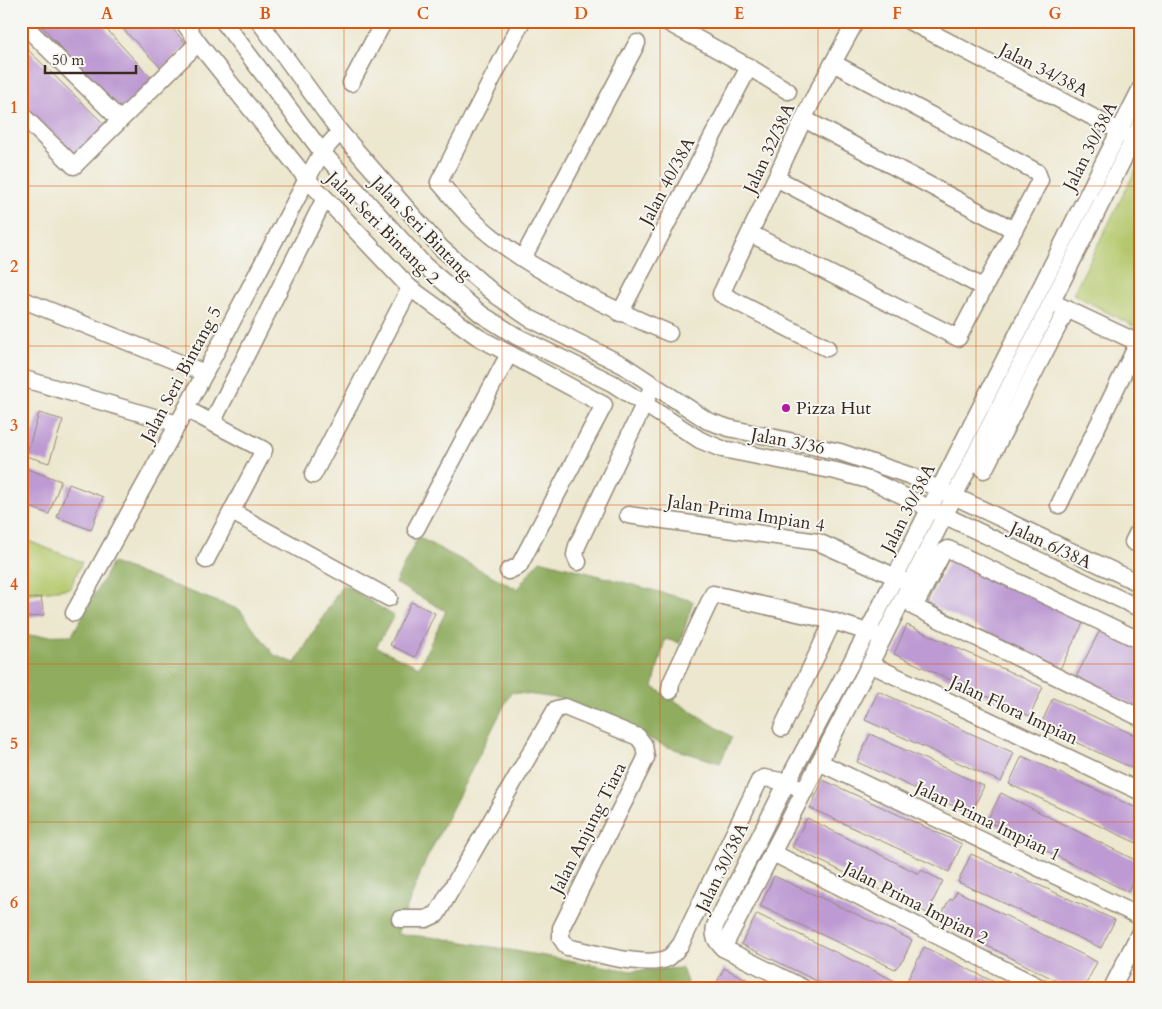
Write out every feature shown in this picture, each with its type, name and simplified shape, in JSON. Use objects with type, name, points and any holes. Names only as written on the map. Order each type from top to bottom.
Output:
[{"type":"street","name":"Jalan Seri Bintang 2","points":[[183,21],[198,43],[306,179],[410,288],[478,337],[604,405],[519,566],[508,572]]},
{"type":"street","name":"Jalan Seri Bintang","points":[[223,21],[322,152],[425,266],[481,314],[516,336],[612,383],[644,403]]},
{"type":"street","name":"Jalan Seri Bintang","points":[[259,21],[340,132],[440,248],[497,296],[529,318],[623,365],[655,386]]},
{"type":"street","points":[[351,83],[384,21]]},
{"type":"street","points":[[522,21],[439,182],[472,220],[523,258],[620,313],[669,333]]},
{"type":"street","points":[[665,21],[749,67],[788,91]]},
{"type":"street","name":"Jalan 32/38A","points":[[827,348],[721,294],[804,119],[856,21]]},
{"type":"street","name":"Jalan 34/38A","points":[[909,21],[1131,131]]},
{"type":"street","points":[[21,22],[120,120]]},
{"type":"street","points":[[21,114],[74,166],[198,43]]},
{"type":"street","points":[[523,258],[637,43]]},
{"type":"street","points":[[751,234],[958,338],[1040,180],[1037,172],[833,63]]},
{"type":"street","name":"Jalan 40/38A","points":[[620,313],[749,67]]},
{"type":"street","name":"Jalan 30/38A","points":[[903,580],[907,604],[875,634],[870,664],[723,948],[716,941],[715,926],[787,782],[875,634],[903,580],[1131,131],[1141,88]]},
{"type":"street","points":[[804,119],[1014,230]]},
{"type":"street","name":"Jalan Seri Bintang 5","points":[[74,613],[205,373],[306,179],[322,152],[340,132]]},
{"type":"street","points":[[776,178],[984,288]]},
{"type":"street","points":[[212,423],[325,198]]},
{"type":"street","points":[[313,475],[410,288]]},
{"type":"street","points":[[1045,298],[1140,344],[1059,505]]},
{"type":"street","points":[[21,299],[205,373]]},
{"type":"street","points":[[984,470],[1067,309]]},
{"type":"street","points":[[416,529],[509,354]]},
{"type":"street","points":[[21,378],[212,423],[264,450],[206,560]]},
{"type":"street","points":[[578,562],[575,555],[576,546],[644,403],[655,386]]},
{"type":"street","name":"Jalan 3/36","points":[[655,386],[708,421],[729,428],[840,452],[912,476],[947,493]]},
{"type":"street","name":"Jalan 3/36","points":[[644,403],[700,440],[722,449],[836,471],[872,481],[937,513]]},
{"type":"street","name":"Jalan 6/38A","points":[[947,493],[1141,584]]},
{"type":"street","points":[[232,512],[389,598]]},
{"type":"street","name":"Jalan 6/38A","points":[[937,513],[1141,609]]},
{"type":"street","name":"Jalan Prima Impian 4","points":[[628,515],[818,542],[903,580]]},
{"type":"street","points":[[1133,542],[1141,526]]},
{"type":"street","points":[[1141,641],[948,549],[942,552],[907,604],[1141,718]]},
{"type":"street","points":[[670,691],[671,684],[713,594],[833,621],[875,634]]},
{"type":"street","points":[[782,728],[833,621]]},
{"type":"street","name":"Jalan Flora Impian","points":[[870,664],[1141,792]]},
{"type":"street","name":"Jalan Anjung Tiara","points":[[400,919],[426,919],[437,914],[556,710],[560,707],[565,707],[638,737],[644,745],[646,758],[561,928],[561,938],[567,947],[641,961],[654,962],[669,958],[681,944],[759,781],[764,778],[787,782],[805,791]]},
{"type":"street","name":"Jalan Prima Impian 1","points":[[819,762],[1141,917]]},
{"type":"street","name":"Jalan Prima Impian 2","points":[[772,853],[1041,988]]},
{"type":"street","points":[[1112,988],[1141,930]]},
{"type":"street","points":[[723,948],[803,988]]},
{"type":"green space","points":[[1141,159],[1141,330],[1073,294]]},
{"type":"green space","points":[[418,537],[517,589],[540,560],[693,601],[680,643],[665,639],[653,687],[732,737],[720,763],[665,746],[564,699],[511,692],[424,864],[397,934],[440,938],[631,971],[682,968],[689,988],[21,988],[21,636],[72,635],[112,563],[240,610],[274,655],[295,663],[343,584],[394,616],[376,647],[419,667],[446,611],[395,583]]},
{"type":"green space","points":[[21,538],[82,562],[70,588],[21,595]]},
{"type":"building","points":[[34,21],[99,21],[154,81],[121,109],[100,94],[44,28]]},
{"type":"building","points":[[115,21],[166,21],[187,45],[162,69]]},
{"type":"building","points":[[21,43],[107,127],[76,159],[21,106]]},
{"type":"building","points":[[39,413],[63,420],[49,463],[26,456]]},
{"type":"building","points":[[27,469],[61,481],[49,514],[21,504],[21,485]]},
{"type":"building","points":[[69,484],[103,497],[91,530],[57,517]]},
{"type":"building","points":[[951,556],[1084,621],[1060,669],[928,603]]},
{"type":"building","points":[[41,597],[44,615],[21,618],[21,600]]},
{"type":"building","points":[[411,602],[435,613],[415,657],[390,645]]},
{"type":"building","points":[[907,625],[1043,687],[1030,716],[894,654]]},
{"type":"building","points":[[1100,630],[1141,650],[1141,709],[1076,677]]},
{"type":"building","points":[[878,691],[1014,753],[1001,782],[865,720]]},
{"type":"building","points":[[1053,698],[1141,738],[1141,772],[1040,726]]},
{"type":"building","points":[[870,734],[984,786],[971,814],[857,762]]},
{"type":"building","points":[[1022,756],[1141,810],[1141,845],[1009,784]]},
{"type":"building","points":[[823,780],[962,844],[949,872],[810,808]]},
{"type":"building","points":[[1001,793],[1141,863],[1128,892],[987,821]]},
{"type":"building","points":[[807,818],[919,874],[921,870],[943,881],[927,913],[792,847]]},
{"type":"building","points":[[971,854],[1115,920],[1101,948],[958,882]]},
{"type":"building","points":[[774,876],[912,940],[903,960],[895,969],[760,906]]},
{"type":"building","points":[[957,891],[1097,962],[1084,988],[1071,988],[938,921],[950,899],[952,900]]},
{"type":"building","points":[[757,914],[895,981],[891,988],[831,988],[741,944]]},
{"type":"building","points":[[924,947],[1006,988],[921,988],[907,981]]},
{"type":"building","points":[[724,968],[764,988],[714,988]]},
{"type":"place","name":"Pizza Hut","points":[[786,408]]}]
